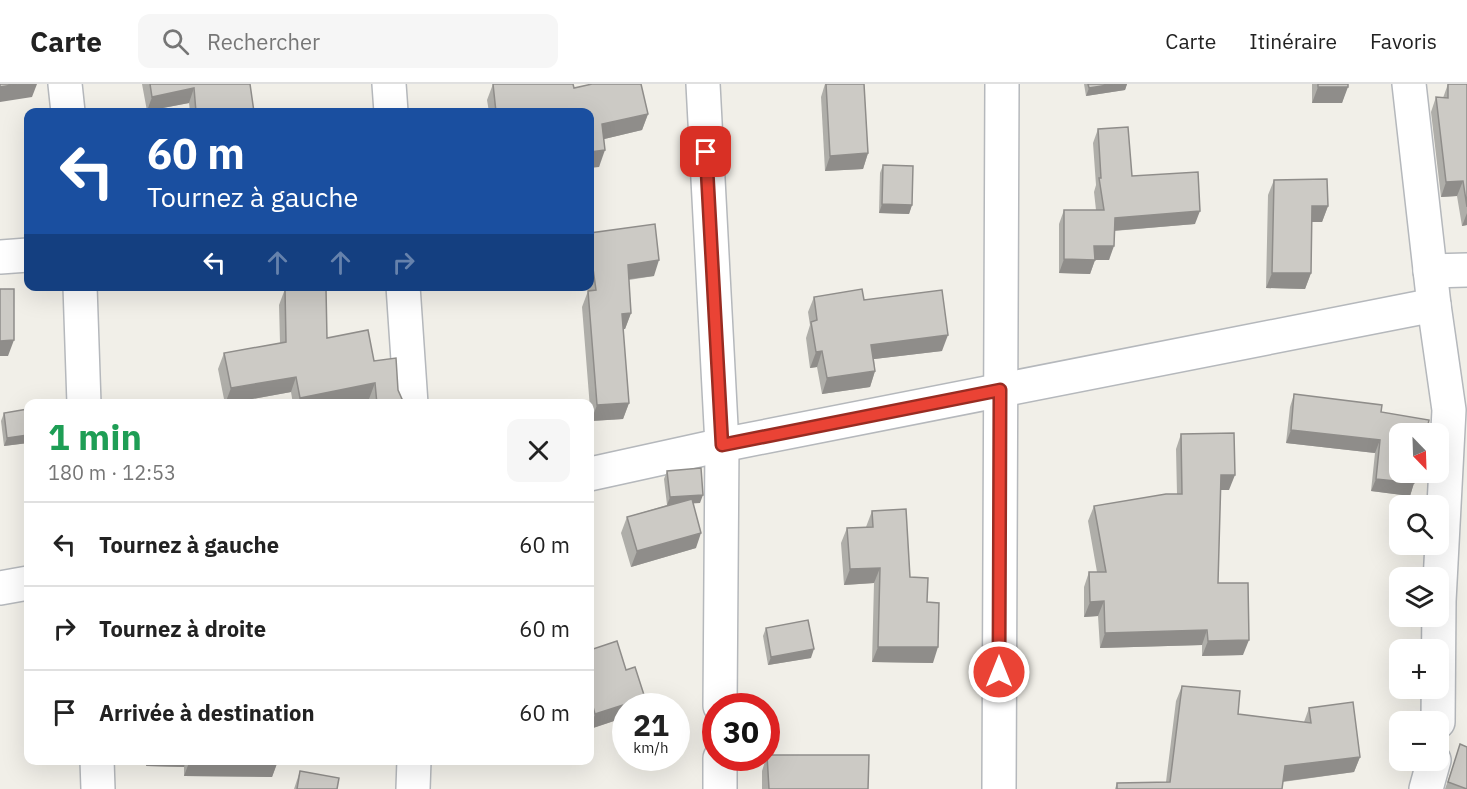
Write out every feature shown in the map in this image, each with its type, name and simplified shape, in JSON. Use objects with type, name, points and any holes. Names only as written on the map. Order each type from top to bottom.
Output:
[{"type":"street","points":[[65,84],[68,108]]},
{"type":"street","points":[[389,84],[391,108]]},
{"type":"street","points":[[703,84],[722,445],[720,693]]},
{"type":"street","points":[[999,789],[1002,84]]},
{"type":"street","points":[[1409,84],[1434,305],[1449,410],[1439,601],[1438,711]]},
{"type":"street","points":[[0,257],[24,255]]},
{"type":"street","points":[[1430,271],[1467,270]]},
{"type":"street","points":[[80,291],[84,399]]},
{"type":"street","points":[[403,291],[411,399]]},
{"type":"street","points":[[594,473],[722,445],[1434,305]]},
{"type":"street","points":[[0,588],[24,584]]},
{"type":"street","points":[[97,765],[98,789]]},
{"type":"street","points":[[413,789],[414,765]]},
{"type":"street","points":[[720,771],[720,789]]},
{"type":"street","points":[[1426,789],[1431,771]]},
{"type":"building","points":[[0,84],[18,84],[0,87]]},
{"type":"building","points":[[150,84],[250,84],[253,108],[196,108],[194,88],[152,97]]},
{"type":"building","points":[[493,84],[573,84],[574,88],[592,84],[641,84],[648,114],[602,124],[605,150],[594,151],[594,108],[496,108]]},
{"type":"building","points":[[826,84],[864,84],[868,153],[830,156]]},
{"type":"building","points":[[1088,84],[1114,84],[1089,88]]},
{"type":"building","points":[[1318,84],[1348,84],[1348,87],[1318,87]]},
{"type":"building","points":[[1448,84],[1467,84],[1467,207],[1463,181],[1446,182],[1436,97],[1448,98]]},
{"type":"building","points":[[1128,127],[1132,176],[1198,172],[1200,211],[1115,218],[1114,246],[1094,246],[1095,260],[1064,259],[1064,210],[1104,210],[1099,178],[1101,178],[1098,129]]},
{"type":"building","points":[[883,165],[913,166],[912,205],[882,204]]},
{"type":"building","points":[[1327,179],[1328,206],[1312,206],[1311,273],[1272,273],[1274,180]]},
{"type":"building","points":[[655,224],[659,260],[628,265],[631,313],[622,314],[629,403],[597,405],[588,291],[596,290],[594,232]]},
{"type":"building","points":[[0,289],[14,289],[14,340],[0,341]]},
{"type":"building","points":[[862,289],[864,300],[942,290],[948,335],[871,345],[875,371],[827,378],[822,351],[816,352],[811,322],[817,320],[814,297]]},
{"type":"building","points":[[285,291],[326,291],[327,338],[368,330],[374,361],[396,358],[398,390],[402,399],[377,399],[375,383],[300,398],[296,377],[231,388],[224,353],[286,342]]},
{"type":"building","points":[[1294,394],[1382,405],[1381,412],[1429,420],[1428,423],[1389,423],[1389,480],[1376,479],[1380,440],[1291,430]]},
{"type":"building","points":[[24,410],[24,436],[7,438],[4,413]]},
{"type":"building","points":[[1234,433],[1235,475],[1221,475],[1218,583],[1248,583],[1249,640],[1208,641],[1207,630],[1105,633],[1104,601],[1090,602],[1089,572],[1106,572],[1094,506],[1166,494],[1182,494],[1181,434]]},
{"type":"building","points":[[701,468],[703,495],[670,497],[667,471]]},
{"type":"building","points":[[692,499],[701,533],[637,551],[627,517]]},
{"type":"building","points":[[906,509],[910,577],[928,578],[927,602],[939,603],[938,647],[878,647],[880,568],[850,569],[847,528],[873,527],[872,511]]},
{"type":"building","points":[[808,620],[814,649],[771,657],[766,628]]},
{"type":"building","points":[[617,641],[626,670],[635,667],[643,693],[612,693],[612,709],[595,714],[594,649]]},
{"type":"building","points":[[1182,686],[1240,691],[1238,714],[1311,723],[1309,708],[1353,702],[1360,757],[1285,766],[1282,789],[1117,789],[1117,783],[1170,782]]},
{"type":"building","points":[[1460,744],[1467,747],[1467,789],[1448,782]]},
{"type":"building","points":[[780,755],[869,755],[868,789],[769,789],[768,771],[780,771]]},
{"type":"building","points":[[300,771],[339,778],[337,789],[297,789]]},
{"type":"route","points":[[706,152],[722,445],[1000,390],[999,672]]}]
